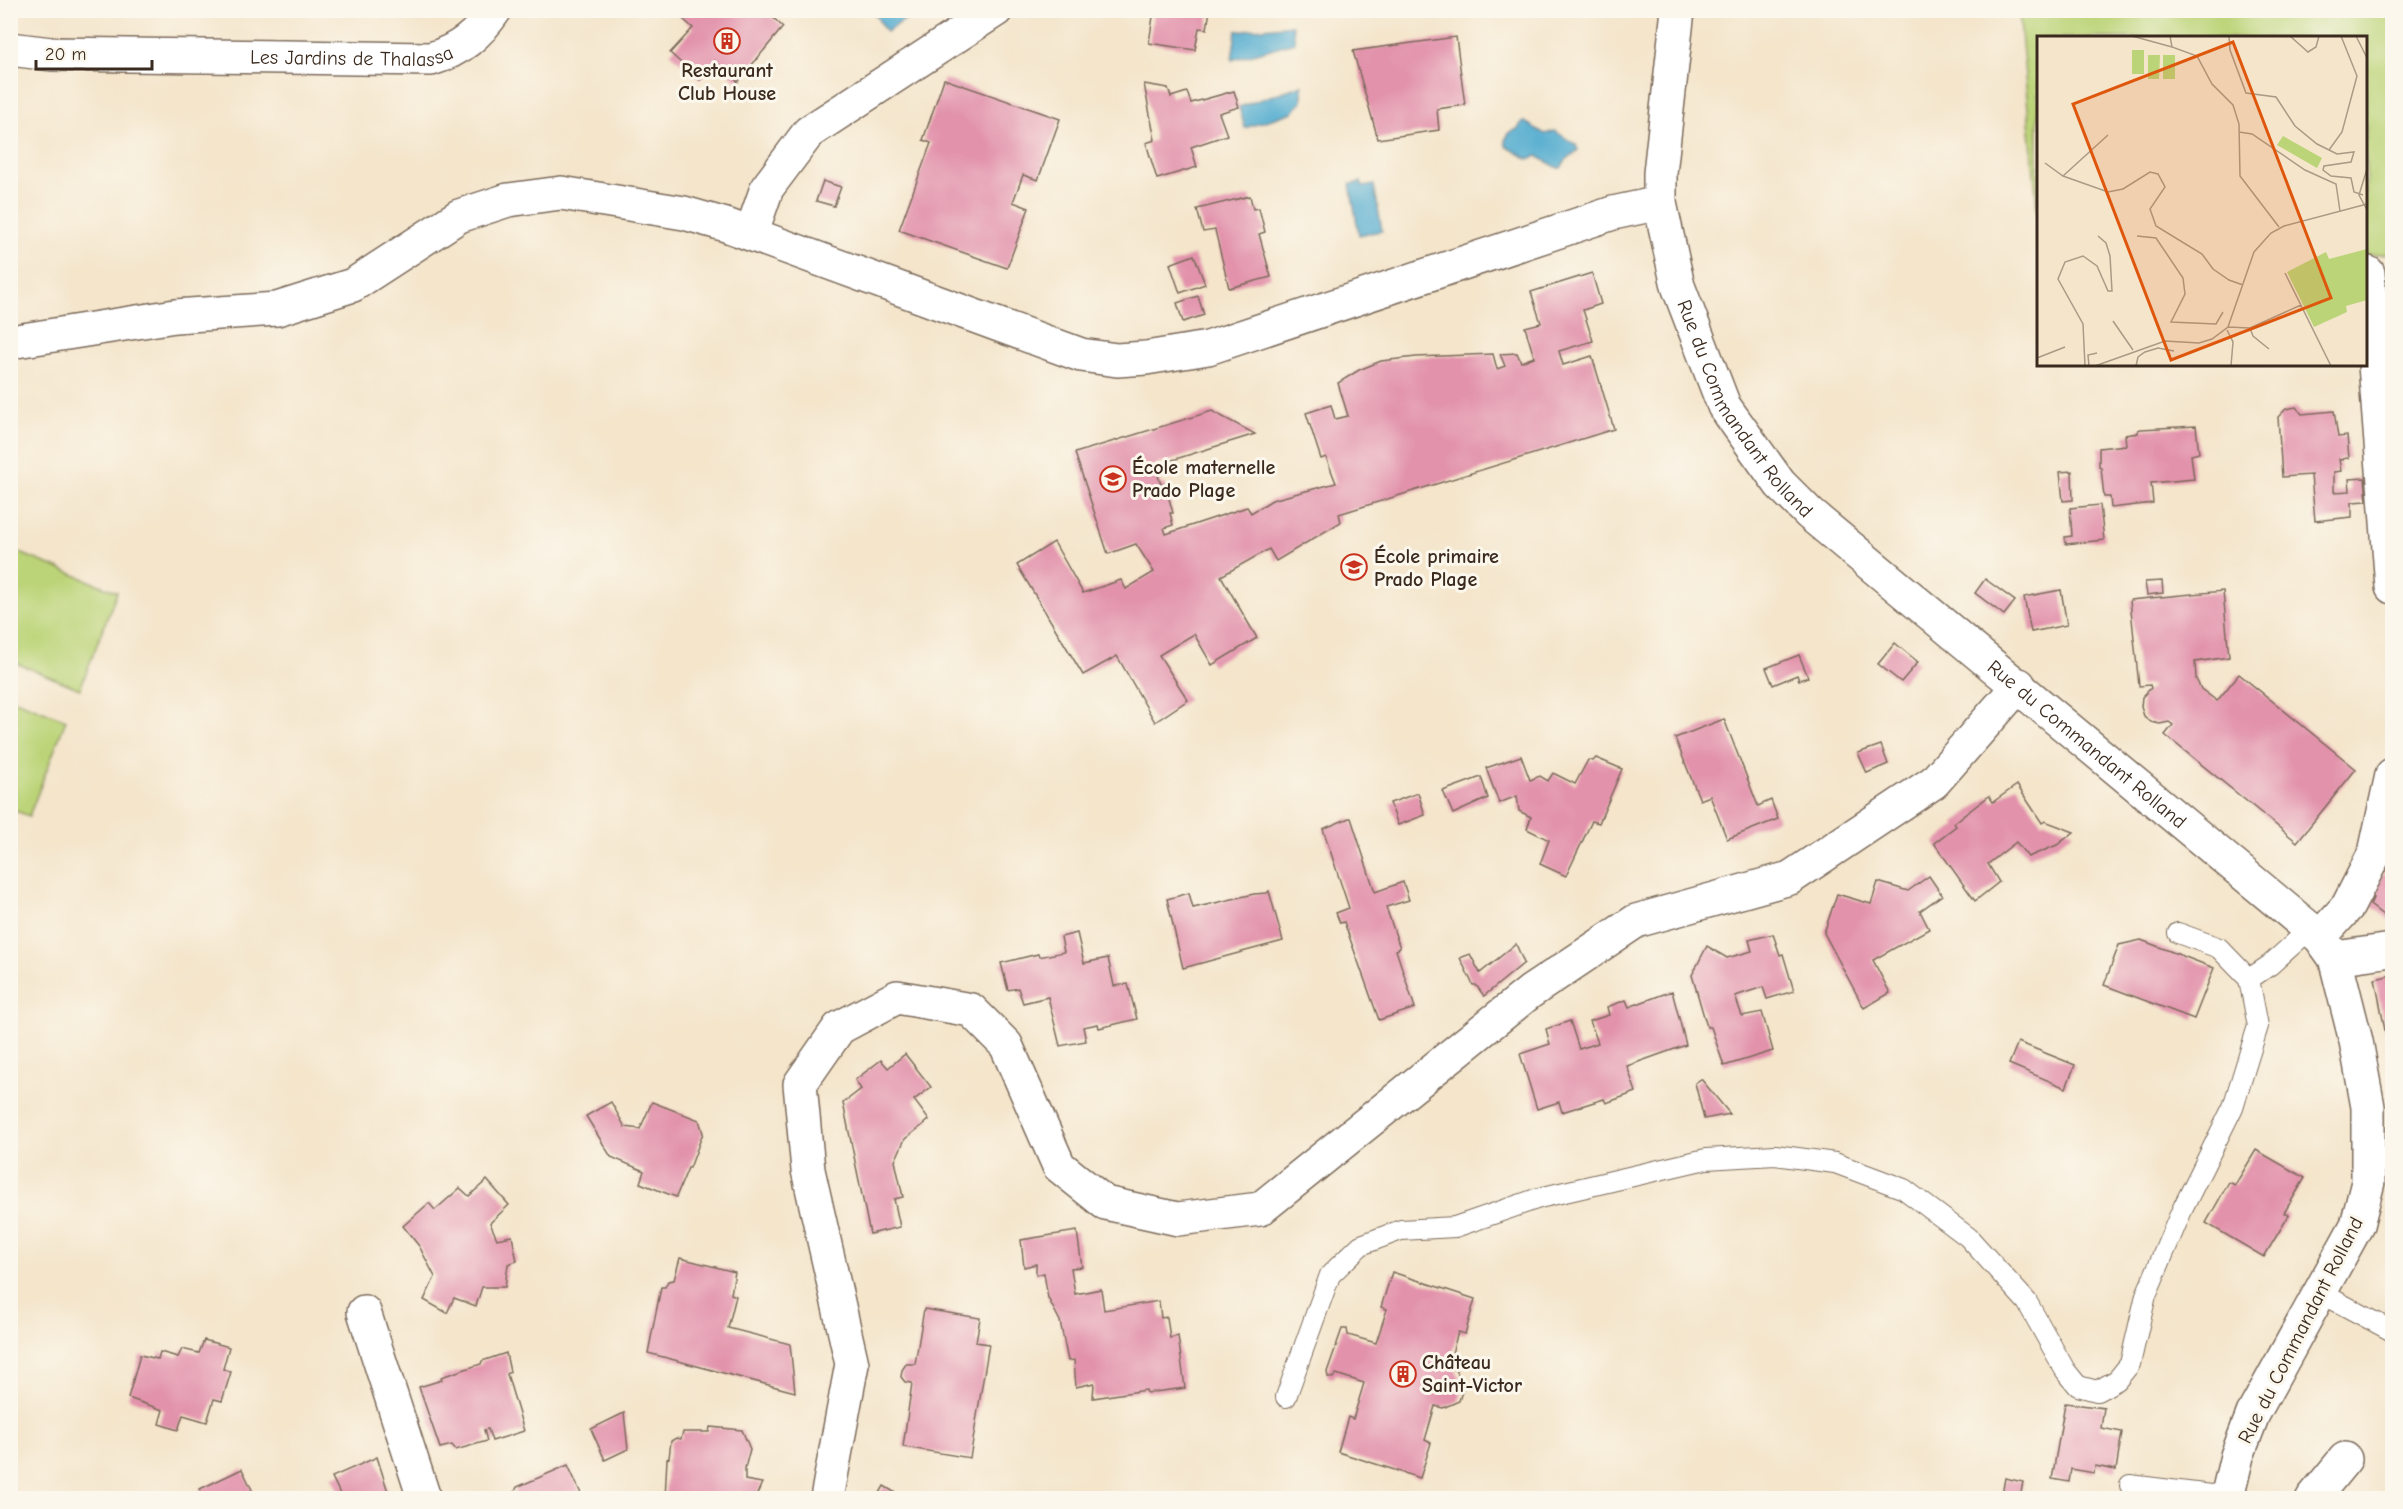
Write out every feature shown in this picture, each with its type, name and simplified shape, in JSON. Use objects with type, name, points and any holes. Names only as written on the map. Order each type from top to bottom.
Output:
[{"type":"street","name":"Les Jardins de Thalassa","points":[[10,49],[51,54],[431,59],[452,53],[483,28],[495,10]]},
{"type":"street","points":[[751,234],[767,188],[809,132],[996,10]]},
{"type":"street","name":"Rue du Commandant Rolland","points":[[1678,10],[1661,157],[1660,203],[1678,286],[1724,406],[1780,484],[1862,558],[2019,685],[2322,942],[2356,1041],[2368,1107],[2368,1182],[2357,1225],[2253,1414],[2237,1456],[2227,1498]]},
{"type":"street","points":[[10,342],[175,316],[277,309],[353,285],[459,216],[508,200],[561,193],[684,213],[751,234],[1081,355],[1118,360],[1146,358],[1208,348],[1613,213],[1660,203]]},
{"type":"street","points":[[2375,272],[2392,587]]},
{"type":"street","points":[[827,1498],[852,1364],[808,1170],[800,1084],[839,1028],[897,997],[971,1010],[1006,1045],[1059,1166],[1105,1203],[1179,1219],[1260,1209],[1530,992],[1636,921],[1790,878],[1934,782],[2019,685]]},
{"type":"street","points":[[2392,775],[2375,853],[2348,906],[2322,942],[2392,950]]},
{"type":"street","points":[[364,1312],[424,1498]]},
{"type":"street","points":[[2313,1498],[2345,1459]]},
{"type":"lane","points":[[1286,1397],[1330,1275],[1361,1245],[1401,1230],[1455,1227],[1539,1198],[1706,1159],[1775,1155],[1835,1163],[1904,1189],[1968,1237],[2027,1302],[2066,1370],[2078,1386],[2097,1390],[2117,1380],[2130,1364],[2146,1295],[2182,1210],[2233,1107],[2258,1026],[2249,979],[2219,948],[2178,933]]},
{"type":"lane","points":[[2249,979],[2270,964],[2322,942]]},
{"type":"lane","points":[[2319,1292],[2392,1331]]},
{"type":"lane","points":[[2130,1485],[2227,1498]]},
{"type":"green space","points":[[2019,11],[2392,11],[2392,253],[2367,255],[2367,36],[2037,36],[2037,207]]},
{"type":"green space","points":[[10,549],[117,592],[80,689],[11,661]]},
{"type":"green space","points":[[10,698],[66,720],[29,816],[11,809]]},
{"type":"water","points":[[873,11],[904,11],[909,17],[886,32]]},
{"type":"water","points":[[1292,25],[1295,42],[1232,60],[1236,31]]},
{"type":"water","points":[[1302,85],[1302,101],[1293,112],[1245,128],[1239,107]]},
{"type":"water","points":[[1522,122],[1545,134],[1555,131],[1576,145],[1578,150],[1565,161],[1561,168],[1537,156],[1528,159],[1506,146],[1505,140],[1510,132],[1518,129]]},
{"type":"water","points":[[1361,182],[1363,187],[1374,185],[1382,231],[1359,235],[1350,184]]},
{"type":"building","name":"Restaurant Club House","points":[[673,10],[765,10],[783,27],[738,82],[715,61],[700,80],[670,53],[693,28]]},
{"type":"building","points":[[1154,10],[1210,10],[1207,29],[1199,28],[1195,50],[1149,43]]},
{"type":"building","points":[[1456,37],[1465,105],[1437,109],[1439,130],[1378,139],[1353,51]]},
{"type":"building","points":[[944,79],[1060,119],[1038,180],[1023,175],[1013,202],[1029,208],[1007,268],[899,230],[931,143],[923,140]]},
{"type":"building","points":[[1144,84],[1168,88],[1171,97],[1187,92],[1191,103],[1234,91],[1239,107],[1219,113],[1227,135],[1191,147],[1197,167],[1157,179],[1146,143],[1155,140]]},
{"type":"building","points":[[823,181],[841,187],[834,206],[816,201]]},
{"type":"building","points":[[1250,196],[1253,209],[1259,208],[1265,232],[1259,234],[1271,277],[1229,288],[1215,230],[1203,232],[1197,209]]},
{"type":"building","points":[[1194,255],[1205,284],[1180,293],[1170,264]]},
{"type":"building","points":[[1592,273],[1601,304],[1583,310],[1593,341],[1559,351],[1563,365],[1592,356],[1614,429],[1339,514],[1341,522],[1276,561],[1269,549],[1221,576],[1257,638],[1212,665],[1194,634],[1159,655],[1188,700],[1155,722],[1117,656],[1083,675],[1017,565],[1054,542],[1083,593],[1121,580],[1126,589],[1154,572],[1136,544],[1108,554],[1075,453],[1212,411],[1255,434],[1147,468],[1149,475],[1157,472],[1161,485],[1165,484],[1173,513],[1170,513],[1173,525],[1164,528],[1166,534],[1247,507],[1251,513],[1272,500],[1336,483],[1326,457],[1321,459],[1306,413],[1331,405],[1335,419],[1348,416],[1338,383],[1359,370],[1381,361],[1416,357],[1493,354],[1497,369],[1505,366],[1500,354],[1517,353],[1521,362],[1534,357],[1525,327],[1541,323],[1531,292]]},
{"type":"building","points":[[1198,296],[1204,315],[1183,322],[1177,303]]},
{"type":"building","points":[[2296,407],[2302,414],[2334,411],[2338,437],[2347,436],[2349,458],[2339,459],[2341,471],[2334,472],[2334,492],[2350,491],[2349,479],[2365,478],[2367,501],[2352,502],[2352,517],[2315,521],[2311,475],[2282,477],[2278,417],[2286,409]]},
{"type":"building","points":[[2196,426],[2199,453],[2191,455],[2194,479],[2151,483],[2153,503],[2111,508],[2110,497],[2104,497],[2101,468],[2099,467],[2099,448],[2126,445],[2125,435],[2138,433],[2141,429]]},
{"type":"building","points":[[2072,471],[2073,500],[2063,501],[2060,472]]},
{"type":"building","points":[[2100,505],[2104,540],[2066,544],[2065,537],[2072,536],[2070,508]]},
{"type":"building","points":[[1985,579],[2015,601],[2004,615],[1975,593]]},
{"type":"building","points":[[2162,581],[2163,593],[2147,595],[2145,582]]},
{"type":"building","points":[[2061,590],[2067,625],[2031,632],[2024,597]]},
{"type":"building","points":[[2223,591],[2229,657],[2195,662],[2196,679],[2201,689],[2217,701],[2239,674],[2356,769],[2297,842],[2165,735],[2173,725],[2169,722],[2160,724],[2151,722],[2144,716],[2141,707],[2142,697],[2151,688],[2150,685],[2139,686],[2130,600]]},
{"type":"building","points":[[1895,643],[1918,662],[1901,682],[1878,664]]},
{"type":"building","points":[[1799,655],[1808,677],[1799,680],[1797,675],[1773,685],[1766,668]]},
{"type":"building","points":[[1724,719],[1758,806],[1771,800],[1778,819],[1727,839],[1710,796],[1700,800],[1675,738]]},
{"type":"building","points":[[1881,745],[1888,764],[1867,773],[1858,753]]},
{"type":"building","points":[[1521,756],[1530,780],[1540,776],[1548,781],[1553,773],[1575,784],[1588,760],[1593,761],[1596,758],[1622,769],[1599,823],[1592,821],[1566,876],[1540,864],[1549,840],[1527,829],[1531,817],[1519,811],[1517,796],[1499,803],[1486,768]]},
{"type":"building","points":[[1481,777],[1488,798],[1453,814],[1443,791]]},
{"type":"building","points":[[2017,785],[2042,823],[2045,821],[2074,832],[2057,845],[2028,857],[2016,842],[1988,864],[1999,882],[1975,901],[1934,843],[1956,826],[1954,823],[1989,796],[1993,802]]},
{"type":"building","points":[[1418,793],[1425,815],[1398,825],[1390,803]]},
{"type":"building","points":[[1351,818],[1375,892],[1403,882],[1409,900],[1386,907],[1400,948],[1396,950],[1415,1008],[1379,1020],[1344,922],[1340,923],[1336,913],[1349,908],[1323,829]]},
{"type":"building","points":[[2386,868],[2392,873],[2392,922],[2370,905],[2373,898],[2369,896]]},
{"type":"building","points":[[1929,876],[1942,895],[1920,911],[1929,929],[1873,960],[1890,993],[1864,1008],[1824,933],[1837,894],[1871,904],[1878,882],[1908,891]]},
{"type":"building","points":[[1269,891],[1283,941],[1183,968],[1167,899],[1189,893],[1193,908]]},
{"type":"building","points":[[1077,933],[1084,963],[1108,958],[1114,986],[1128,984],[1137,1019],[1099,1028],[1098,1024],[1083,1027],[1086,1041],[1060,1046],[1048,997],[1023,1003],[1018,988],[1008,990],[1001,963],[1038,954],[1039,957],[1064,952],[1061,937]]},
{"type":"building","points":[[1773,934],[1780,955],[1783,954],[1794,991],[1767,999],[1763,987],[1735,996],[1742,1016],[1762,1012],[1773,1051],[1724,1066],[1711,1027],[1707,1027],[1692,975],[1707,946],[1727,958],[1752,951],[1749,940]]},
{"type":"building","points":[[2141,940],[2214,968],[2194,1019],[2104,985],[2119,945]]},
{"type":"building","points":[[1516,944],[1524,963],[1484,996],[1476,985],[1473,985],[1460,958],[1470,954],[1480,973]]},
{"type":"building","points":[[2392,975],[2392,1061],[2391,1061],[2375,979]]},
{"type":"building","points":[[1672,991],[1686,1045],[1627,1066],[1636,1092],[1606,1103],[1604,1099],[1562,1112],[1559,1102],[1537,1109],[1520,1054],[1550,1044],[1546,1029],[1570,1021],[1579,1049],[1598,1043],[1590,1021],[1609,1015],[1607,1007],[1626,1000],[1629,1007]]},
{"type":"building","points":[[2018,1042],[2075,1065],[2066,1088],[2009,1064]]},
{"type":"building","points":[[905,1054],[931,1087],[914,1100],[929,1120],[905,1139],[895,1161],[903,1197],[894,1199],[900,1227],[870,1234],[843,1103],[861,1089],[855,1080],[881,1060],[888,1068]]},
{"type":"building","points":[[1701,1079],[1730,1114],[1704,1119],[1695,1083]]},
{"type":"building","points":[[611,1102],[625,1127],[640,1129],[652,1102],[699,1120],[703,1133],[676,1197],[640,1183],[644,1171],[611,1157],[586,1116]]},
{"type":"building","points":[[2256,1150],[2305,1178],[2284,1213],[2289,1215],[2264,1257],[2206,1223],[2229,1182],[2235,1185]]},
{"type":"building","points":[[487,1180],[509,1205],[490,1223],[497,1239],[512,1236],[517,1261],[508,1264],[505,1287],[482,1287],[476,1306],[454,1298],[447,1313],[424,1300],[435,1277],[419,1246],[403,1226],[429,1203],[435,1210],[460,1188],[469,1196]]},
{"type":"building","points":[[1077,1231],[1082,1267],[1071,1268],[1075,1294],[1101,1289],[1104,1310],[1159,1301],[1161,1318],[1167,1317],[1170,1338],[1178,1336],[1185,1388],[1147,1393],[1146,1390],[1093,1398],[1094,1383],[1076,1387],[1074,1360],[1068,1361],[1060,1321],[1048,1298],[1044,1273],[1036,1275],[1036,1264],[1024,1267],[1021,1240]]},
{"type":"building","points":[[680,1258],[735,1272],[731,1294],[736,1296],[728,1328],[790,1344],[795,1392],[648,1353],[661,1287],[665,1287],[668,1281],[674,1280]]},
{"type":"building","name":"Château Saint-Victor","points":[[1392,1272],[1475,1299],[1465,1334],[1458,1332],[1448,1367],[1456,1370],[1464,1385],[1459,1401],[1443,1408],[1435,1406],[1425,1440],[1431,1443],[1420,1478],[1338,1452],[1348,1417],[1353,1419],[1364,1383],[1336,1374],[1333,1378],[1328,1377],[1327,1372],[1342,1329],[1347,1329],[1348,1335],[1376,1343],[1387,1309],[1381,1307]]},
{"type":"building","points":[[924,1309],[980,1318],[976,1342],[989,1344],[970,1458],[903,1447],[912,1383],[905,1382],[901,1377],[902,1370],[906,1364],[915,1364]]},
{"type":"building","points":[[204,1340],[229,1347],[223,1369],[231,1372],[222,1401],[214,1399],[207,1422],[183,1415],[178,1430],[159,1424],[163,1410],[128,1398],[140,1355],[158,1359],[160,1352],[178,1357],[182,1349],[199,1353]]},
{"type":"building","points":[[506,1353],[510,1372],[507,1374],[524,1431],[492,1441],[488,1429],[484,1430],[487,1441],[456,1450],[452,1445],[440,1448],[419,1387],[442,1380],[441,1377]]},
{"type":"building","points":[[2065,1403],[2104,1408],[2101,1428],[2122,1432],[2116,1470],[2095,1466],[2094,1473],[2071,1469],[2069,1482],[2052,1479]]},
{"type":"building","points":[[624,1413],[628,1449],[605,1460],[591,1429]]},
{"type":"building","points":[[710,1427],[742,1430],[750,1449],[745,1468],[745,1480],[762,1483],[757,1494],[759,1498],[665,1498],[667,1459],[671,1441],[676,1438],[681,1439],[683,1432],[709,1432]]},
{"type":"building","points":[[377,1457],[390,1498],[342,1498],[332,1477]]},
{"type":"building","points":[[568,1465],[583,1498],[512,1498],[517,1487]]},
{"type":"building","points":[[242,1469],[254,1494],[243,1498],[188,1498],[201,1492],[200,1489]]},
{"type":"building","points":[[2005,1478],[2023,1482],[2020,1498],[2002,1495]]},
{"type":"building","points":[[884,1486],[904,1498],[877,1498]]},
{"type":"building","points":[[907,1493],[917,1498],[904,1498]]},
{"type":"place","name":"Restaurant Club House","points":[[727,41]]},
{"type":"place","name":"École maternelle Prado Plage","points":[[1113,479]]},
{"type":"place","name":"École primaire Prado Plage","points":[[1354,567]]},
{"type":"place","name":"Château Saint-Victor","points":[[1403,1374]]}]
